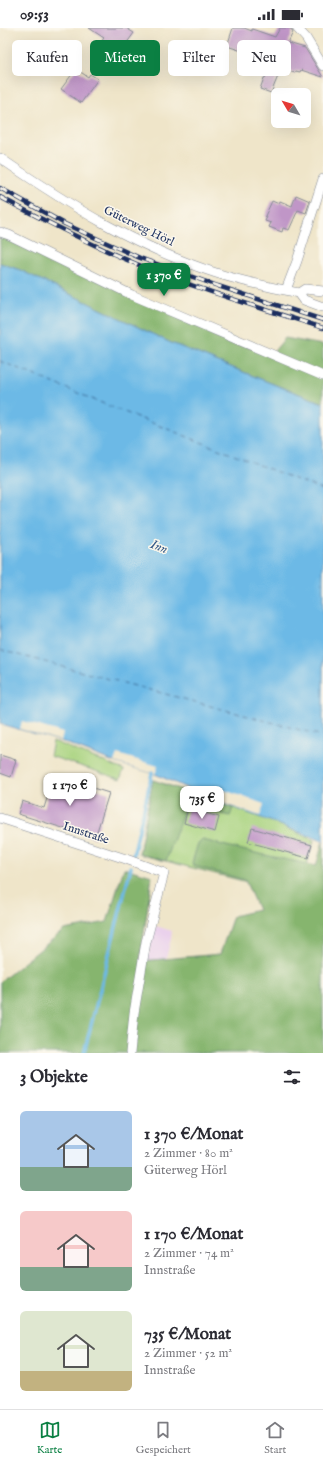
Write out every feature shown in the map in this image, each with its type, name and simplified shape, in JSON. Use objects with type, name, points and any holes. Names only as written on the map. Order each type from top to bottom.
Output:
[{"type":"street","points":[[297,28],[306,38],[323,66]]},
{"type":"street","name":"Güterweg Hörl","points":[[0,158],[75,207],[118,231],[162,252],[215,273],[252,284],[299,293],[304,300],[323,307]]},
{"type":"street","points":[[286,290],[297,261],[323,179]]},
{"type":"street","points":[[0,232],[9,234],[132,295],[323,376]]},
{"type":"street","points":[[299,293],[305,289],[323,290]]},
{"type":"street","name":"Innstraße","points":[[0,818],[164,873],[146,942],[134,1013],[130,1053]]},
{"type":"shaded area","points":[[156,926],[172,931],[171,939],[155,1002],[139,1001],[152,936]]},
{"type":"green space","points":[[0,236],[270,356],[285,338],[323,345],[323,403],[171,343],[20,270],[0,263]]},
{"type":"green space","points":[[53,741],[124,770],[120,779],[50,756]]},
{"type":"green space","points":[[153,780],[205,798],[221,789],[260,816],[314,840],[303,878],[266,887],[139,854]]},
{"type":"green space","points":[[153,780],[233,808],[230,816],[186,805],[166,861],[139,854]]},
{"type":"green space","points":[[203,840],[316,866],[323,841],[323,1053],[0,1053],[0,982],[64,930],[107,922],[124,868],[152,876],[140,961],[220,954],[233,916],[258,910],[245,880],[194,866],[192,863],[198,843]]},
{"type":"water","name":"Inn","points":[[0,263],[20,270],[171,343],[323,403],[323,841],[216,801],[155,774],[114,762],[61,741],[0,724]]},
{"type":"pier","points":[[22,721],[63,733],[61,741],[20,729]]},
{"type":"pier","points":[[117,754],[158,766],[155,774],[114,762]]},
{"type":"pier","points":[[221,789],[264,804],[260,816],[216,801]]},
{"type":"building","points":[[89,28],[126,28],[134,33],[129,40],[102,40],[104,38]]},
{"type":"building","points":[[233,28],[244,28],[252,31],[252,29],[275,37],[280,28],[288,28],[293,32],[289,40],[237,40],[237,49],[229,47],[229,40]]},
{"type":"building","points":[[291,44],[305,48],[323,77],[301,70],[300,72],[296,71],[295,73],[291,72]]},
{"type":"building","points":[[82,73],[88,77],[90,74],[90,76],[98,79],[81,103],[61,89],[71,76],[82,76]]},
{"type":"building","points":[[266,76],[278,76],[273,88],[271,88],[271,93],[260,89]]},
{"type":"building","points":[[296,195],[310,201],[306,213],[298,210],[289,230],[283,228],[282,232],[269,227],[271,223],[265,221],[267,217],[265,216],[272,201],[279,204],[280,201],[292,206]]},
{"type":"building","points":[[0,755],[16,760],[11,777],[0,773]]},
{"type":"building","points":[[54,776],[109,793],[95,838],[18,814],[22,801],[44,808]]},
{"type":"building","points":[[188,808],[219,817],[215,832],[184,823]]},
{"type":"building","points":[[252,828],[312,845],[308,858],[248,842]]},
{"type":"waterway","points":[[133,856],[152,773]]},
{"type":"waterway","points":[[84,1053],[131,867]]},
{"type":"ferry route","points":[[0,361],[114,408],[323,490]]},
{"type":"ferry route","points":[[0,650],[323,736]]},
{"type":"railway","points":[[0,188],[65,224],[140,258],[218,286],[323,320]]},
{"type":"railway","points":[[0,197],[51,224],[139,265],[207,291],[323,328]]}]
